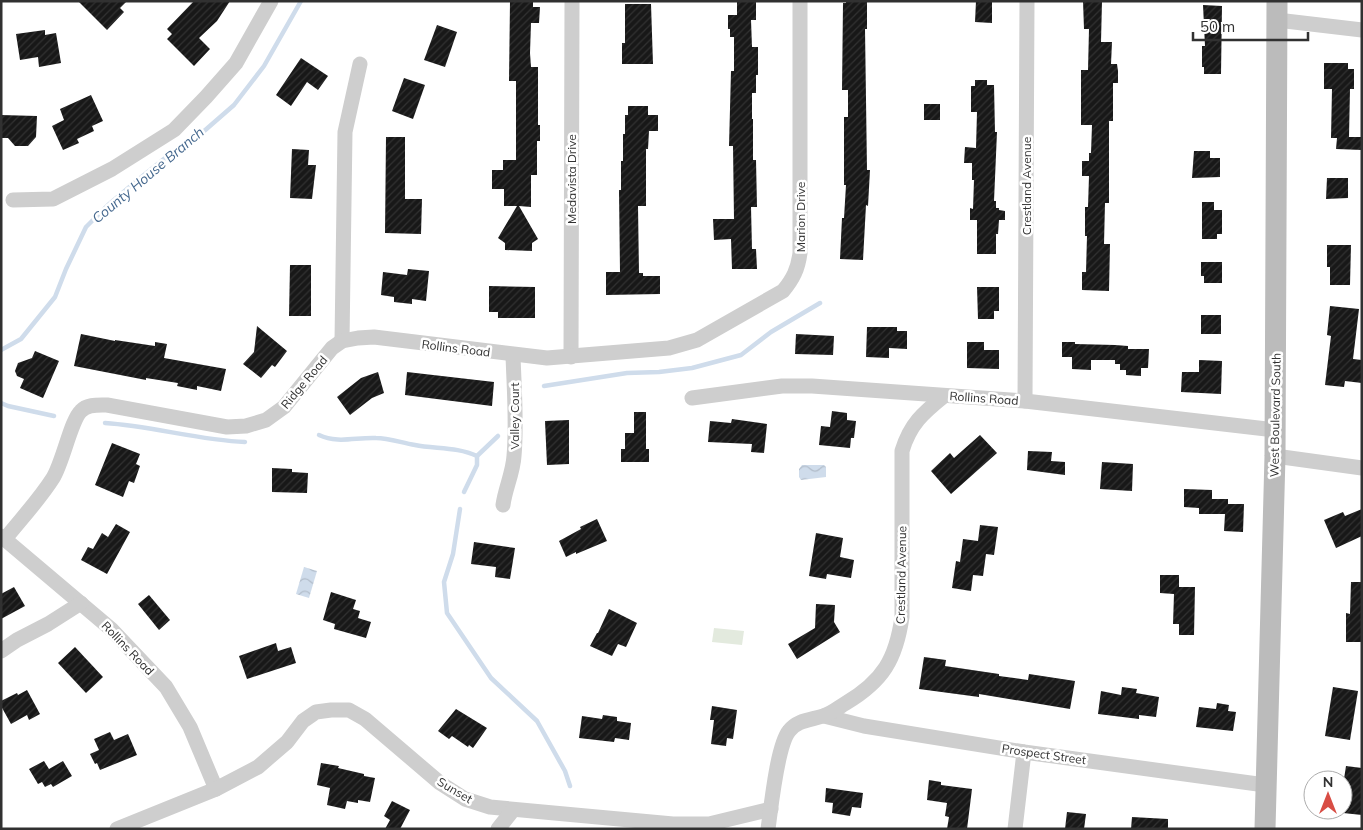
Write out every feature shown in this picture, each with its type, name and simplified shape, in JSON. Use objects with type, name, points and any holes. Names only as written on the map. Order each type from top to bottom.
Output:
[{"type":"main road","name":"West Boulevard South","points":[[1265,829],[1275,456],[1277,11]]},
{"type":"street","points":[[13,200],[52,199],[112,169],[174,130],[236,63],[271,1]]},
{"type":"street","name":"Medavista Drive","points":[[570,357],[572,1]]},
{"type":"street","name":"Marion Drive","points":[[570,357],[669,348],[697,340],[783,291],[793,279],[798,267],[800,253],[800,1]]},
{"type":"street","name":"Crestland Avenue","points":[[1024,401],[1027,1]]},
{"type":"street","points":[[1277,11],[1362,30]]},
{"type":"street","points":[[342,341],[345,132],[360,64]]},
{"type":"street","name":"Rollins Road","points":[[342,341],[374,337],[514,355],[547,358],[570,357]]},
{"type":"street","name":"Ridge Road","points":[[3,538],[52,478],[62,460],[74,424],[81,410],[93,405],[107,405],[227,427],[246,426],[266,420],[284,408],[332,348],[342,341]]},
{"type":"street","name":"Valley Court","points":[[504,505],[514,452],[514,355]]},
{"type":"street","name":"Rollins Road","points":[[692,398],[782,386],[812,386],[1024,401],[1275,430]]},
{"type":"street","name":"Crestland Avenue","points":[[768,829],[781,747],[788,732],[799,723],[824,716],[869,688],[882,673],[893,655],[899,637],[902,617],[902,451],[907,435],[923,414],[944,396]]},
{"type":"street","points":[[1275,456],[1362,468]]},
{"type":"street","name":"Rollins Road","points":[[3,538],[111,629],[166,687],[190,727],[216,789]]},
{"type":"street","points":[[1,651],[17,640],[48,624],[81,602]]},
{"type":"street","name":"Sunset","points":[[117,829],[216,789],[258,767],[288,742],[303,721],[316,712],[331,710],[349,710],[365,719],[440,783],[465,799],[490,807],[673,824],[709,824],[771,808]]},
{"type":"street","name":"Prospect Street","points":[[824,716],[864,726],[1024,752],[1266,785]]},
{"type":"street","points":[[1015,829],[1024,752]]},
{"type":"street","points":[[498,829],[513,810]]},
{"type":"shaded area","points":[[714,628],[744,631],[742,645],[712,642]]},
{"type":"water","points":[[802,465],[824,465],[826,467],[826,477],[801,480],[799,469]]},
{"type":"water","points":[[304,567],[317,571],[309,598],[296,594]]},
{"type":"building","points":[[78,1],[127,1],[120,8],[124,12],[107,30]]},
{"type":"building","points":[[194,1],[230,1],[217,21],[199,38],[210,49],[194,66],[167,39],[172,34],[167,29]]},
{"type":"building","points":[[510,1],[533,1],[533,7],[540,7],[539,23],[531,23],[530,53],[531,67],[538,67],[538,125],[540,125],[540,141],[537,141],[537,175],[531,175],[531,207],[519,206],[538,239],[532,243],[532,251],[505,250],[505,243],[498,238],[517,206],[504,206],[504,189],[492,189],[492,170],[503,170],[503,160],[516,160],[516,81],[509,81]]},
{"type":"building","points":[[737,1],[756,1],[756,20],[751,20],[752,47],[758,47],[756,93],[752,93],[753,160],[756,160],[757,207],[751,207],[752,249],[756,249],[757,269],[732,269],[731,239],[714,240],[713,219],[734,219],[733,146],[729,146],[731,71],[734,71],[734,37],[730,37],[728,15],[737,15]]},
{"type":"building","points":[[846,1],[867,1],[867,29],[865,29],[867,170],[870,170],[863,260],[840,259],[846,185],[844,185],[844,117],[848,117],[848,90],[842,90],[843,3],[846,3]]},
{"type":"building","points":[[976,1],[992,1],[992,23],[975,22]]},
{"type":"building","points":[[1083,1],[1102,1],[1101,42],[1112,42],[1111,64],[1117,64],[1118,71],[1118,83],[1113,83],[1113,121],[1109,121],[1109,203],[1105,203],[1104,244],[1110,244],[1109,291],[1082,290],[1082,272],[1086,272],[1087,236],[1085,236],[1085,207],[1088,207],[1089,176],[1082,176],[1082,161],[1089,161],[1092,125],[1081,125],[1081,70],[1088,70],[1089,29],[1084,29]]},
{"type":"building","points":[[625,4],[651,4],[653,64],[622,64],[622,43],[625,43]]},
{"type":"building","points":[[1203,5],[1222,6],[1221,74],[1204,74],[1204,67],[1202,67],[1202,46],[1205,46]]},
{"type":"building","points":[[437,25],[457,32],[445,67],[424,60]]},
{"type":"building","points":[[45,30],[45,35],[56,33],[61,63],[39,67],[38,57],[20,60],[16,34]]},
{"type":"building","points":[[301,58],[328,76],[318,90],[307,82],[291,106],[276,95]]},
{"type":"building","points":[[1324,63],[1348,63],[1348,69],[1354,69],[1354,89],[1350,89],[1349,137],[1362,137],[1362,150],[1336,149],[1337,138],[1331,138],[1332,89],[1324,89]]},
{"type":"building","points":[[404,78],[425,85],[413,119],[392,111]]},
{"type":"building","points":[[975,80],[987,80],[987,85],[994,85],[995,132],[997,132],[994,201],[996,201],[996,208],[1005,211],[1005,220],[999,220],[998,234],[996,234],[996,254],[977,254],[977,220],[970,220],[970,208],[973,209],[974,180],[972,180],[972,163],[964,163],[965,147],[976,148],[977,112],[971,112],[971,86],[975,86]]},
{"type":"building","points":[[91,95],[103,121],[92,126],[94,131],[77,139],[79,143],[63,150],[52,126],[64,120],[60,109]]},
{"type":"building","points":[[924,104],[940,104],[940,120],[924,120]]},
{"type":"building","points":[[628,106],[648,106],[648,115],[658,115],[658,131],[649,131],[648,149],[646,149],[646,206],[638,206],[639,273],[643,273],[643,276],[660,276],[660,294],[606,295],[606,272],[620,272],[619,190],[621,190],[621,161],[623,161],[625,115],[628,115]]},
{"type":"building","points":[[1,115],[37,116],[36,137],[28,146],[15,146],[8,138],[1,138]]},
{"type":"building","points":[[386,137],[405,137],[405,199],[422,199],[421,234],[385,233]]},
{"type":"building","points":[[292,149],[309,150],[308,165],[316,165],[312,199],[290,198]]},
{"type":"building","points":[[1194,151],[1210,151],[1210,158],[1220,158],[1220,177],[1192,178]]},
{"type":"building","points":[[1327,178],[1348,178],[1348,198],[1326,199]]},
{"type":"building","points":[[1202,202],[1214,202],[1214,210],[1222,210],[1222,234],[1217,234],[1217,239],[1202,239]]},
{"type":"building","points":[[1327,245],[1351,245],[1350,285],[1330,285],[1330,267],[1327,267]]},
{"type":"building","points":[[1201,262],[1222,262],[1222,283],[1204,283],[1204,276],[1201,276]]},
{"type":"building","points":[[290,265],[311,265],[311,316],[289,316]]},
{"type":"building","points":[[408,269],[429,271],[426,301],[412,299],[412,304],[394,302],[394,297],[381,295],[383,272],[407,275]]},
{"type":"building","points":[[489,286],[535,287],[535,318],[498,318],[498,312],[489,312]]},
{"type":"building","points":[[977,287],[999,287],[999,311],[994,311],[994,319],[978,319]]},
{"type":"building","points":[[1330,306],[1359,309],[1353,359],[1362,360],[1362,383],[1345,381],[1344,387],[1325,385],[1331,336],[1327,335]]},
{"type":"building","points":[[1201,315],[1221,315],[1221,334],[1201,334]]},
{"type":"building","points":[[257,326],[287,351],[275,367],[272,365],[261,378],[243,364],[254,352]]},
{"type":"building","points":[[867,327],[897,327],[897,331],[907,331],[907,349],[889,348],[889,358],[866,357]]},
{"type":"building","points":[[81,334],[155,346],[155,342],[167,344],[164,358],[226,369],[221,391],[197,386],[197,390],[177,386],[178,383],[146,378],[146,380],[74,366]]},
{"type":"building","points":[[796,334],[834,336],[833,355],[795,354]]},
{"type":"building","points":[[967,342],[984,342],[984,350],[999,350],[999,369],[967,368]]},
{"type":"building","points":[[1062,342],[1128,346],[1128,349],[1149,349],[1148,368],[1141,368],[1141,376],[1126,375],[1126,370],[1120,370],[1120,364],[1115,364],[1115,360],[1091,360],[1091,370],[1072,369],[1072,357],[1062,357]]},
{"type":"building","points":[[35,351],[59,361],[43,398],[20,388],[24,379],[17,376],[15,371],[18,363],[32,358]]},
{"type":"building","points":[[1199,360],[1222,361],[1221,394],[1181,392],[1182,372],[1199,372]]},
{"type":"building","points":[[378,372],[384,393],[372,398],[350,415],[337,397],[361,378]]},
{"type":"building","points":[[407,372],[494,382],[492,406],[405,395]]},
{"type":"building","points":[[832,411],[847,413],[847,420],[856,421],[854,438],[851,438],[850,448],[819,445],[821,426],[830,427]]},
{"type":"building","points":[[634,412],[646,412],[646,449],[649,449],[649,462],[621,462],[621,449],[625,449],[625,433],[634,433]]},
{"type":"building","points":[[732,419],[767,424],[764,453],[751,452],[752,444],[708,442],[710,421],[731,423]]},
{"type":"building","points":[[569,420],[569,464],[547,465],[545,421]]},
{"type":"building","points":[[980,435],[997,453],[951,494],[931,471],[950,453],[954,458]]},
{"type":"building","points":[[112,443],[140,454],[136,464],[140,466],[134,483],[129,481],[123,497],[95,485]]},
{"type":"building","points":[[1028,451],[1052,452],[1051,461],[1065,462],[1065,475],[1027,470]]},
{"type":"building","points":[[1102,462],[1133,464],[1132,491],[1100,489]]},
{"type":"building","points":[[272,468],[292,469],[292,472],[308,473],[307,493],[272,492]]},
{"type":"building","points":[[1184,489],[1212,490],[1212,499],[1228,499],[1228,504],[1244,504],[1243,532],[1224,531],[1225,514],[1199,514],[1199,508],[1184,507]]},
{"type":"building","points":[[1362,509],[1362,536],[1336,548],[1324,520],[1343,512],[1345,516]]},
{"type":"building","points":[[597,519],[607,541],[566,557],[559,541],[581,529],[580,527]]},
{"type":"building","points":[[116,524],[130,532],[107,574],[81,560],[88,547],[93,549],[102,533],[108,537]]},
{"type":"building","points":[[980,525],[998,527],[994,555],[986,554],[983,576],[973,575],[971,591],[952,588],[956,561],[960,562],[963,539],[978,541]]},
{"type":"building","points":[[816,533],[843,538],[840,557],[854,560],[851,578],[827,574],[826,579],[809,576]]},
{"type":"building","points":[[474,542],[515,548],[510,579],[495,577],[496,567],[471,564]]},
{"type":"building","points":[[1160,575],[1179,575],[1179,587],[1195,587],[1194,635],[1179,635],[1179,624],[1173,624],[1174,594],[1160,593]]},
{"type":"building","points":[[1351,582],[1362,582],[1362,642],[1346,642],[1346,613],[1350,614]]},
{"type":"building","points":[[14,587],[25,606],[1,619],[1,594]]},
{"type":"building","points":[[331,592],[356,600],[353,609],[360,611],[358,618],[371,622],[366,638],[334,629],[335,624],[323,620]]},
{"type":"building","points":[[149,595],[170,620],[159,630],[138,604]]},
{"type":"building","points":[[816,604],[835,605],[834,622],[840,632],[797,659],[788,644],[815,628]]},
{"type":"building","points":[[609,609],[637,623],[626,647],[618,644],[612,656],[590,646]]},
{"type":"building","points":[[276,643],[278,651],[291,647],[296,663],[247,679],[239,656]]},
{"type":"building","points":[[75,647],[103,677],[86,693],[58,663]]},
{"type":"building","points":[[924,657],[946,660],[945,666],[999,674],[999,676],[1028,680],[1029,674],[1075,681],[1070,709],[979,694],[979,697],[919,689]]},
{"type":"building","points":[[1122,687],[1137,689],[1136,693],[1159,697],[1156,717],[1139,715],[1139,719],[1098,714],[1101,691],[1121,695]]},
{"type":"building","points":[[1333,687],[1358,691],[1350,740],[1325,736]]},
{"type":"building","points":[[27,690],[40,714],[29,720],[27,715],[11,724],[1,706],[1,701]]},
{"type":"building","points":[[1217,703],[1229,705],[1228,711],[1236,712],[1233,731],[1196,727],[1199,707],[1216,709]]},
{"type":"building","points":[[712,706],[737,710],[733,739],[727,738],[726,746],[711,744],[714,720],[710,720]]},
{"type":"building","points":[[456,709],[487,728],[473,748],[469,745],[468,747],[452,736],[449,739],[438,731]]},
{"type":"building","points":[[603,715],[617,717],[617,721],[631,723],[629,740],[615,738],[614,742],[579,738],[582,716],[602,719]]},
{"type":"building","points":[[110,732],[114,740],[128,734],[137,755],[100,770],[90,754],[99,750],[94,739]]},
{"type":"building","points":[[44,761],[49,769],[63,761],[72,776],[53,787],[51,784],[45,787],[42,782],[38,784],[29,769]]},
{"type":"building","points":[[321,763],[339,766],[338,768],[375,778],[370,802],[358,800],[358,803],[347,801],[345,809],[327,805],[330,788],[317,785]]},
{"type":"building","points":[[1346,766],[1362,768],[1362,815],[1353,814],[1353,770],[1345,770]]},
{"type":"building","points":[[929,780],[941,782],[941,785],[972,789],[967,829],[947,829],[949,817],[945,816],[947,803],[927,800]]},
{"type":"building","points":[[826,788],[863,793],[861,808],[852,807],[850,816],[832,813],[833,803],[825,802]]},
{"type":"building","points":[[392,801],[410,810],[400,829],[385,829],[390,820],[384,816]]},
{"type":"building","points":[[1067,812],[1086,814],[1084,829],[1065,829]]},
{"type":"building","points":[[1132,817],[1168,819],[1168,829],[1131,829]]},
{"type":"waterway","name":"County House Branch","points":[[1,350],[21,339],[55,297],[86,227],[108,205],[139,179],[175,150],[203,132],[234,105],[264,66],[301,1]]},
{"type":"waterway","points":[[544,386],[627,373],[692,368],[741,355],[771,332],[820,303]]},
{"type":"waterway","points":[[1,403],[54,416]]},
{"type":"waterway","points":[[105,423],[210,439],[245,442]]},
{"type":"waterway","points":[[319,435],[340,440],[381,438],[470,453],[477,456],[477,465],[464,492]]},
{"type":"waterway","points":[[477,456],[498,436]]},
{"type":"waterway","points":[[460,509],[453,554],[444,582],[447,613],[491,678],[537,721],[565,771],[570,786]]}]
